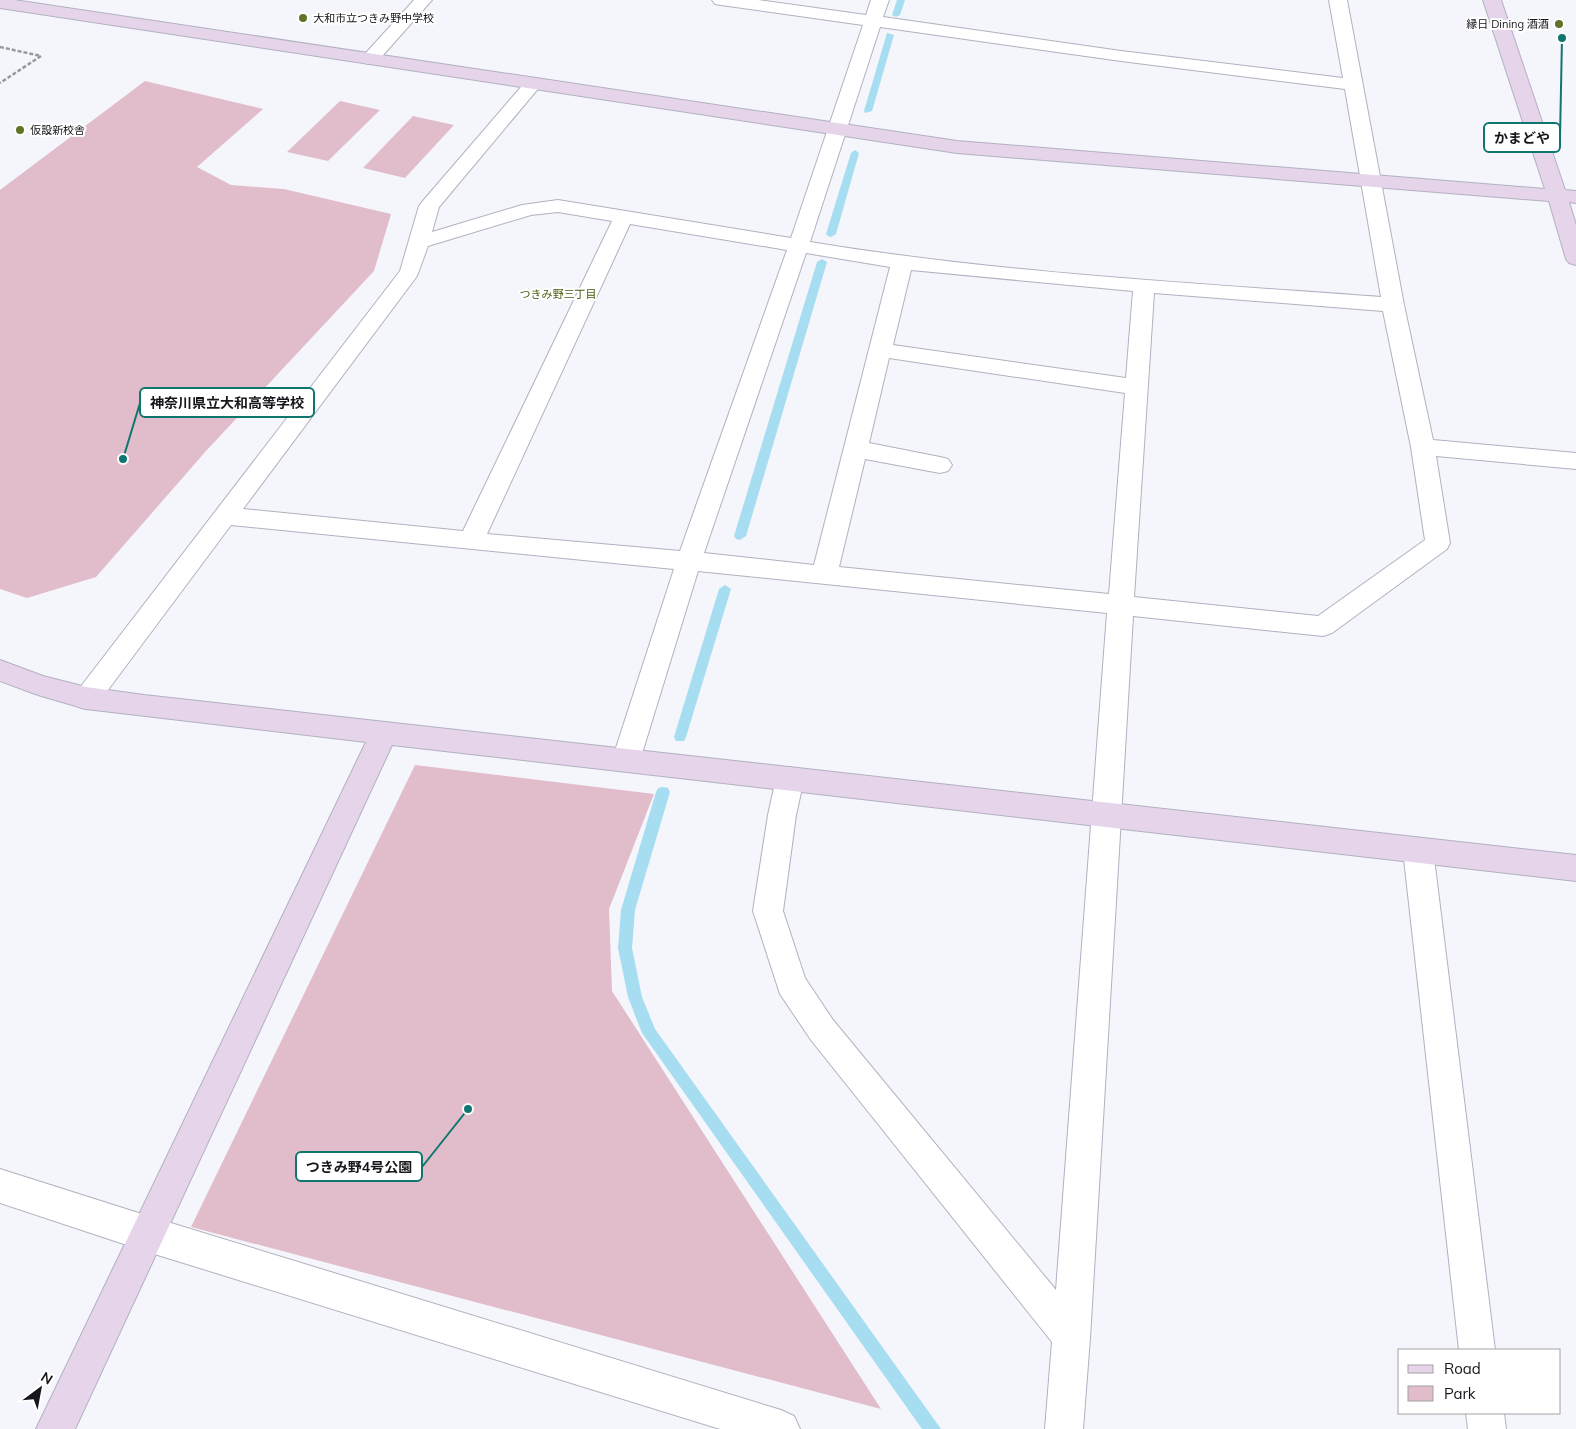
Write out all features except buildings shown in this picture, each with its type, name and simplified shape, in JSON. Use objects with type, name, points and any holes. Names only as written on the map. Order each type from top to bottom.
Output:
[{"type":"street","points":[[370,60],[423,0]]},
{"type":"street","points":[[721,0],[877,10],[1121,56],[1353,85]]},
{"type":"street","points":[[224,516],[471,542],[689,560],[1323,626],[1438,543],[1423,447],[1393,305],[1338,0]]},
{"type":"street","points":[[1492,0],[1567,196],[1576,260]]},
{"type":"street","points":[[0,3],[957,147],[1567,196]]},
{"type":"street","points":[[626,760],[689,560],[799,245],[877,10]]},
{"type":"street","points":[[86,698],[410,272],[429,206],[534,84]]},
{"type":"street","points":[[419,242],[542,207],[558,206],[902,263],[1144,286],[1393,305]]},
{"type":"street","points":[[471,542],[624,216]]},
{"type":"street","points":[[824,575],[902,263]]},
{"type":"street","points":[[1064,1429],[1072,1338],[1108,814],[1109,772],[1144,286]]},
{"type":"street","points":[[880,350],[1136,387]]},
{"type":"street","points":[[1423,447],[1576,461]]},
{"type":"street","points":[[856,449],[940,464]]},
{"type":"street","points":[[0,670],[38,685],[86,698],[383,734],[1576,868]]},
{"type":"street","points":[[56,1429],[383,734]]},
{"type":"street","points":[[790,779],[782,815],[768,911],[791,984],[822,1030],[1072,1338]]},
{"type":"street","points":[[1418,850],[1477,1349]]},
{"type":"street","points":[[0,1186],[148,1234],[781,1429]]},
{"type":"street","points":[[1485,1414],[1487,1429]]},
{"type":"path","points":[[0,47],[41,56],[0,84]]},
{"type":"green space","points":[[145,81],[263,109],[197,167],[231,185],[284,189],[391,214],[374,271],[206,451],[96,577],[27,598],[0,589],[0,190]]},
{"type":"green space","points":[[340,101],[380,110],[328,161],[287,152]]},
{"type":"green space","points":[[413,116],[454,125],[405,178],[363,168]]},
{"type":"green space","points":[[415,765],[654,794],[609,909],[612,991],[881,1409],[191,1227]]},
{"type":"waterway","points":[[896,15],[901,0]]},
{"type":"waterway","points":[[868,111],[890,35]]},
{"type":"waterway","points":[[831,234],[855,153]]},
{"type":"waterway","points":[[740,536],[822,262]]},
{"type":"waterway","points":[[680,737],[725,589]]},
{"type":"waterway","points":[[663,792],[628,910],[625,948],[635,997],[649,1033],[932,1429]]},
{"type":"place","name":"大和市立つきみ野中学校","points":[[303,18]]},
{"type":"place","name":"縁日 Dining 酒酒","points":[[1559,24]]},
{"type":"place","name":"かまどや","points":[[1562,38]]},
{"type":"place","name":"仮設新校舎","points":[[20,130]]},
{"type":"place","name":"神奈川県立大和高等学校","points":[[123,459]]},
{"type":"place","name":"つきみ野4号公園","points":[[468,1109]]},
{"type":"district","name":"つきみ野三丁目","points":[[558,294]]}]
